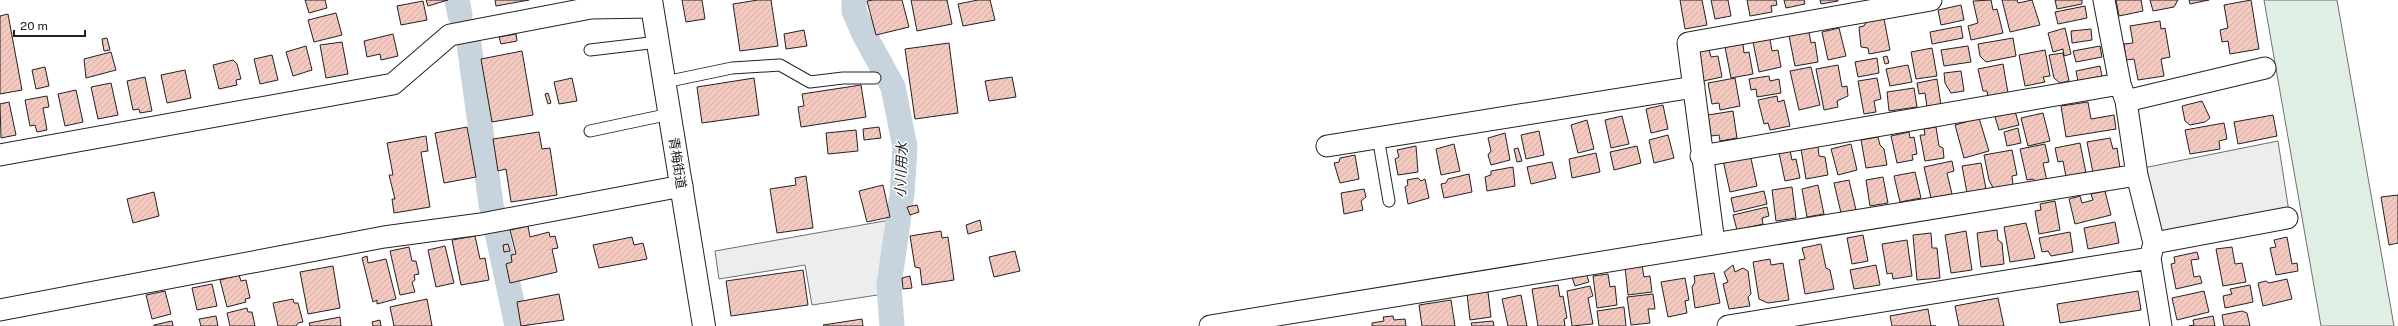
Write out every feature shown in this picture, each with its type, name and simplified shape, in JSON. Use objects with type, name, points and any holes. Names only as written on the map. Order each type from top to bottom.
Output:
[{"type":"main road","name":"青梅街道","points":[[651,3],[704,326]]},
{"type":"street","points":[[1714,243],[1701,156],[1688,43],[1931,0]]},
{"type":"street","points":[[2104,0],[2123,92],[2137,175],[2152,250],[2161,326]]},
{"type":"street","points":[[0,155],[393,84],[450,35],[591,8],[651,3]]},
{"type":"street","points":[[1701,156],[2123,92],[2265,68]]},
{"type":"street","points":[[1327,146],[1694,87]]},
{"type":"street","points":[[1210,326],[2137,175]]},
{"type":"street","points":[[0,310],[384,237],[481,224],[682,186]]},
{"type":"street","points":[[1728,326],[2152,250],[2287,218]]},
{"type":"lane","points":[[590,50],[658,42]]},
{"type":"lane","points":[[664,82],[732,68],[780,65],[810,82],[843,78],[875,78]]},
{"type":"lane","points":[[590,131],[670,114]]},
{"type":"lane","points":[[1378,138],[1389,201]]},
{"type":"green space","points":[[2264,0],[2337,0],[2394,326],[2321,326]]},
{"type":"shaded area","points":[[2278,141],[2289,212],[2165,233],[2152,223],[2143,168]]},
{"type":"shaded area","points":[[890,220],[884,294],[812,305],[805,265],[719,279],[715,251]]},
{"type":"building","points":[[305,0],[325,0],[327,8],[309,13]]},
{"type":"building","points":[[426,0],[448,0],[428,6]]},
{"type":"building","points":[[495,0],[529,0],[496,6]]},
{"type":"building","points":[[682,0],[702,0],[705,19],[686,22]]},
{"type":"building","points":[[758,0],[771,0],[778,46],[740,51],[733,4]]},
{"type":"building","points":[[902,0],[909,27],[876,35],[867,1]]},
{"type":"building","points":[[911,0],[947,0],[952,24],[917,31]]},
{"type":"building","points":[[978,0],[990,0],[995,20],[963,26],[958,4]]},
{"type":"building","points":[[1680,0],[1702,0],[1707,25],[1685,29]]},
{"type":"building","points":[[1711,0],[1728,0],[1731,16],[1715,19]]},
{"type":"building","points":[[1747,0],[1776,0],[1777,5],[1771,6],[1772,12],[1750,16]]},
{"type":"building","points":[[1784,0],[1804,0],[1805,4],[1786,8]]},
{"type":"building","points":[[1820,0],[1838,0],[1838,1],[1821,4]]},
{"type":"building","points":[[1991,0],[1993,10],[1997,9],[2003,33],[1971,40],[1968,26],[1978,23],[1973,1]]},
{"type":"building","points":[[2002,0],[2017,0],[2018,3],[2032,0],[2040,25],[2010,32]]},
{"type":"building","points":[[2055,0],[2082,0],[2082,4],[2057,9]]},
{"type":"building","points":[[2116,0],[2141,0],[2143,11],[2119,16]]},
{"type":"building","points":[[2150,0],[2178,0],[2174,7],[2153,11]]},
{"type":"building","points":[[2189,0],[2209,0],[2190,4]]},
{"type":"building","points":[[2251,0],[2259,49],[2230,54],[2228,41],[2222,42],[2220,30],[2228,28],[2224,5]]},
{"type":"building","points":[[423,1],[427,20],[401,25],[397,6]]},
{"type":"building","points":[[1961,5],[1964,20],[1941,25],[1938,10]]},
{"type":"building","points":[[2085,6],[2087,18],[2058,24],[2055,12]]},
{"type":"building","points":[[336,13],[342,35],[314,42],[308,20]]},
{"type":"building","points":[[8,14],[22,90],[0,94],[0,16]]},
{"type":"building","points":[[1884,19],[1890,50],[1869,54],[1868,48],[1861,47],[1859,27],[1864,26],[1866,22]]},
{"type":"building","points":[[2160,21],[2161,29],[2165,28],[2170,57],[2161,59],[2164,76],[2138,80],[2134,59],[2126,60],[2124,44],[2133,43],[2130,26]]},
{"type":"building","points":[[1961,26],[1963,38],[1932,44],[1930,32]]},
{"type":"building","points":[[1839,28],[1846,56],[1828,60],[1822,32]]},
{"type":"building","points":[[2065,28],[2071,54],[2064,56],[2063,49],[2053,52],[2048,33]]},
{"type":"building","points":[[2091,29],[2092,40],[2072,43],[2071,31]]},
{"type":"building","points":[[804,30],[807,46],[786,49],[784,34]]},
{"type":"building","points":[[1809,32],[1811,43],[1815,42],[1818,62],[1795,66],[1789,36]]},
{"type":"building","points":[[393,34],[398,56],[381,60],[380,54],[367,57],[364,41]]},
{"type":"building","points":[[516,34],[517,41],[501,44],[499,37]]},
{"type":"building","points":[[107,38],[110,50],[104,51],[102,39]]},
{"type":"building","points":[[2013,38],[2016,56],[1986,62],[1980,56],[1978,44]]},
{"type":"building","points":[[1770,39],[1772,51],[1778,50],[1781,67],[1759,72],[1753,42]]},
{"type":"building","points":[[342,42],[348,74],[326,78],[320,45]]},
{"type":"building","points":[[949,43],[958,113],[915,119],[905,49]]},
{"type":"building","points":[[1743,44],[1744,53],[1749,52],[1753,74],[1731,78],[1725,47]]},
{"type":"building","points":[[306,46],[312,70],[293,76],[286,52]]},
{"type":"building","points":[[1708,46],[1711,57],[1718,56],[1722,77],[1703,81],[1697,48]]},
{"type":"building","points":[[1968,46],[1971,62],[1944,66],[1941,50]]},
{"type":"building","points":[[2100,46],[2102,57],[2076,62],[2073,51]]},
{"type":"building","points":[[1932,48],[1937,76],[1916,79],[1911,52]]},
{"type":"building","points":[[2045,50],[2050,76],[2043,77],[2045,82],[2025,86],[2019,55]]},
{"type":"building","points":[[522,51],[533,115],[492,122],[481,59]]},
{"type":"building","points":[[111,52],[116,70],[86,78],[84,59]]},
{"type":"building","points":[[2063,53],[2069,81],[2060,83],[2054,78],[2049,55]]},
{"type":"building","points":[[272,55],[278,80],[260,84],[254,59]]},
{"type":"building","points":[[1887,56],[1889,63],[1885,64],[1883,57]]},
{"type":"building","points":[[1877,58],[1879,73],[1858,77],[1855,62]]},
{"type":"building","points":[[233,60],[237,64],[241,79],[236,80],[237,85],[219,89],[213,65]]},
{"type":"building","points":[[2003,64],[2008,93],[1988,97],[1987,91],[1983,91],[1978,69]]},
{"type":"building","points":[[1838,65],[1842,87],[1847,86],[1848,96],[1837,101],[1838,107],[1824,110],[1816,69]]},
{"type":"building","points":[[1908,65],[1912,82],[1890,86],[1886,69]]},
{"type":"building","points":[[2100,66],[2102,76],[2078,81],[2076,71]]},
{"type":"building","points":[[45,67],[49,86],[36,89],[32,70]]},
{"type":"building","points":[[1811,67],[1820,105],[1799,110],[1790,71]]},
{"type":"building","points":[[185,70],[191,98],[167,103],[161,75]]},
{"type":"building","points":[[1961,71],[1964,91],[1951,93],[1945,83],[1944,73]]},
{"type":"building","points":[[1769,76],[1770,81],[1779,79],[1781,93],[1757,97],[1756,89],[1751,90],[1749,79]]},
{"type":"building","points":[[145,77],[152,111],[140,113],[139,109],[133,110],[127,81]]},
{"type":"building","points":[[1012,77],[1016,97],[989,101],[985,81]]},
{"type":"building","points":[[572,78],[577,101],[559,104],[554,82]]},
{"type":"building","points":[[754,78],[759,115],[702,123],[697,87]]},
{"type":"building","points":[[1735,78],[1740,106],[1720,110],[1719,103],[1712,104],[1708,83]]},
{"type":"building","points":[[1877,78],[1881,99],[1874,101],[1876,112],[1864,114],[1858,81]]},
{"type":"building","points":[[1937,79],[1941,105],[1927,107],[1925,93],[1919,94],[1917,83]]},
{"type":"building","points":[[111,83],[118,115],[98,119],[91,87]]},
{"type":"building","points":[[861,85],[866,117],[801,127],[798,107],[804,106],[802,94]]},
{"type":"building","points":[[1914,88],[1917,107],[1889,111],[1887,92]]},
{"type":"building","points":[[76,90],[83,122],[65,126],[58,94]]},
{"type":"building","points":[[548,93],[551,103],[548,104],[545,94]]},
{"type":"building","points":[[47,96],[49,107],[43,108],[47,130],[37,132],[35,125],[30,126],[25,100]]},
{"type":"building","points":[[1777,96],[1778,102],[1784,100],[1790,126],[1770,130],[1768,123],[1764,124],[1758,100]]},
{"type":"building","points":[[2202,101],[2210,118],[2205,122],[2190,125],[2185,121],[2182,106]]},
{"type":"building","points":[[9,102],[16,135],[1,138],[0,104]]},
{"type":"building","points":[[2088,102],[2091,119],[2114,115],[2116,129],[2066,137],[2061,106]]},
{"type":"building","points":[[1663,105],[1668,129],[1651,133],[1646,109]]},
{"type":"building","points":[[1733,111],[1737,138],[1720,141],[1719,135],[1711,136],[1708,115]]},
{"type":"building","points":[[2015,111],[2019,125],[1999,130],[1995,117]]},
{"type":"building","points":[[2043,113],[2050,141],[2028,146],[2021,118]]},
{"type":"building","points":[[2273,115],[2277,136],[2238,144],[2234,122]]},
{"type":"building","points":[[1622,116],[1629,144],[1611,148],[1605,120]]},
{"type":"building","points":[[1979,118],[1989,151],[1964,158],[1955,125]]},
{"type":"building","points":[[1587,120],[1594,149],[1578,153],[1571,125]]},
{"type":"building","points":[[2224,123],[2227,139],[2219,141],[2220,149],[2190,154],[2185,130]]},
{"type":"building","points":[[467,127],[476,177],[444,183],[435,133]]},
{"type":"building","points":[[879,127],[881,138],[864,140],[863,129]]},
{"type":"building","points":[[1936,127],[1939,146],[1943,148],[1944,158],[1925,161],[1920,135],[1925,135],[1924,129]]},
{"type":"building","points":[[2018,128],[2021,143],[2007,146],[2004,132]]},
{"type":"building","points":[[856,130],[858,151],[828,154],[826,133]]},
{"type":"building","points":[[1539,131],[1544,155],[1526,159],[1521,135]]},
{"type":"building","points":[[539,132],[542,149],[550,148],[557,195],[511,202],[506,169],[498,171],[493,139]]},
{"type":"building","points":[[1909,132],[1910,138],[1914,137],[1917,154],[1912,155],[1913,160],[1897,163],[1891,136]]},
{"type":"building","points":[[1505,133],[1510,160],[1491,165],[1488,155],[1491,151],[1488,138]]},
{"type":"building","points":[[1668,135],[1674,158],[1654,163],[1649,140]]},
{"type":"building","points":[[426,136],[428,151],[421,152],[430,207],[394,213],[392,199],[395,199],[389,175],[393,175],[387,143]]},
{"type":"building","points":[[1878,137],[1880,145],[1884,149],[1887,165],[1866,168],[1861,140]]},
{"type":"building","points":[[2110,138],[2113,149],[2117,148],[2120,168],[2093,173],[2087,142]]},
{"type":"building","points":[[2080,143],[2086,173],[2066,177],[2063,161],[2058,162],[2055,148]]},
{"type":"building","points":[[1454,144],[1460,171],[1441,175],[1436,149]]},
{"type":"building","points":[[1851,144],[1857,170],[1838,175],[1831,149]]},
{"type":"building","points":[[2045,144],[2049,162],[2043,163],[2047,181],[2037,183],[2033,179],[2027,180],[2020,149]]},
{"type":"building","points":[[1416,146],[1418,172],[1398,175],[1395,159],[1399,157],[1397,150]]},
{"type":"building","points":[[1637,146],[1641,163],[1614,170],[1610,152]]},
{"type":"building","points":[[1818,146],[1819,156],[1825,157],[1828,175],[1806,179],[1801,149]]},
{"type":"building","points":[[1518,148],[1522,161],[1517,162],[1514,149]]},
{"type":"building","points":[[1790,150],[1792,160],[1796,159],[1800,178],[1785,181],[1779,153]]},
{"type":"building","points":[[2012,150],[2017,175],[2012,176],[2013,185],[1993,188],[1989,180],[1984,155]]},
{"type":"building","points":[[1596,153],[1600,172],[1572,178],[1569,159]]},
{"type":"building","points":[[1750,154],[1757,186],[1730,192],[1723,160]]},
{"type":"building","points":[[1355,155],[1359,179],[1340,183],[1334,163],[1339,162],[1340,158]]},
{"type":"building","points":[[1952,161],[1954,171],[1947,173],[1952,194],[1931,198],[1924,167]]},
{"type":"building","points":[[1552,162],[1556,178],[1531,184],[1527,167]]},
{"type":"building","points":[[1981,163],[1986,189],[1967,193],[1962,166]]},
{"type":"building","points":[[1513,167],[1515,186],[1487,191],[1485,177],[1491,175],[1491,171]]},
{"type":"building","points":[[1915,172],[1921,198],[1900,202],[1894,176]]},
{"type":"building","points":[[1469,174],[1472,192],[1444,198],[1441,184],[1446,183],[1448,179]]},
{"type":"building","points":[[806,176],[813,228],[777,233],[770,189],[796,185],[795,178]]},
{"type":"building","points":[[1883,177],[1888,203],[1870,206],[1866,180]]},
{"type":"building","points":[[1418,178],[1421,181],[1425,179],[1429,198],[1408,204],[1405,187],[1408,185],[1407,180]]},
{"type":"building","points":[[1849,180],[1856,210],[1841,213],[1834,183]]},
{"type":"building","points":[[883,185],[890,217],[867,222],[859,191]]},
{"type":"building","points":[[1818,185],[1824,214],[1807,217],[1802,189]]},
{"type":"building","points":[[1792,187],[1796,218],[1776,221],[1772,190]]},
{"type":"building","points":[[1364,189],[1366,197],[1361,201],[1363,210],[1344,214],[1341,193]]},
{"type":"building","points":[[1764,191],[1767,204],[1734,212],[1731,198]]},
{"type":"building","points":[[2105,191],[2111,215],[2075,224],[2069,199],[2080,196],[2082,203],[2093,200],[2091,194]]},
{"type":"building","points":[[154,192],[159,216],[133,223],[127,199]]},
{"type":"building","points":[[2398,195],[2398,243],[2389,245],[2381,197]]},
{"type":"building","points":[[2055,201],[2060,230],[2039,234],[2035,211],[2041,210],[2040,204]]},
{"type":"building","points":[[917,205],[919,212],[910,215],[907,207]]},
{"type":"building","points":[[1767,207],[1769,216],[1762,218],[1763,224],[1737,230],[1733,215]]},
{"type":"building","points":[[980,220],[982,230],[968,234],[966,225]]},
{"type":"building","points":[[2115,222],[2119,243],[2088,249],[2084,228]]},
{"type":"building","points":[[2026,223],[2035,258],[2010,262],[2004,227]]},
{"type":"building","points":[[528,226],[530,237],[549,232],[550,237],[555,236],[558,248],[552,249],[557,272],[510,283],[506,264],[512,262],[511,255],[516,254],[510,230]]},
{"type":"building","points":[[1997,230],[1998,240],[2002,243],[2004,264],[1981,267],[1977,233]]},
{"type":"building","points":[[941,231],[942,238],[948,237],[954,280],[922,285],[920,268],[915,267],[910,236]]},
{"type":"building","points":[[1966,231],[1972,270],[1951,273],[1945,235]]},
{"type":"building","points":[[2070,232],[2073,252],[2051,256],[2048,251],[2042,252],[2039,238]]},
{"type":"building","points":[[1931,233],[1932,248],[1937,248],[1940,278],[1917,280],[1913,235]]},
{"type":"building","points":[[1863,235],[1868,261],[1852,264],[1847,238]]},
{"type":"building","points":[[475,236],[480,259],[485,258],[489,280],[461,285],[452,240]]},
{"type":"building","points":[[632,237],[634,245],[643,243],[647,259],[599,268],[593,245]]},
{"type":"building","points":[[2287,237],[2292,264],[2297,263],[2298,271],[2276,275],[2270,248],[2276,247],[2274,240]]},
{"type":"building","points":[[1907,240],[1912,276],[1893,279],[1892,273],[1887,274],[1882,244]]},
{"type":"building","points":[[508,244],[510,251],[504,252],[503,245]]},
{"type":"building","points":[[1821,244],[1826,268],[1830,270],[1834,289],[1805,294],[1799,260],[1805,259],[1802,248]]},
{"type":"building","points":[[445,246],[454,283],[436,287],[428,250]]},
{"type":"building","points":[[409,247],[412,261],[416,261],[419,274],[414,275],[415,280],[412,282],[415,292],[400,295],[390,251]]},
{"type":"building","points":[[2232,247],[2235,264],[2242,263],[2246,282],[2223,286],[2216,249]]},
{"type":"building","points":[[1015,251],[1020,271],[994,277],[989,257]]},
{"type":"building","points":[[2197,252],[2199,259],[2191,260],[2194,277],[2200,276],[2202,283],[2176,289],[2171,264],[2175,263],[2174,257]]},
{"type":"building","points":[[367,256],[368,263],[386,259],[396,299],[377,304],[377,300],[373,302],[362,258]]},
{"type":"building","points":[[1770,259],[1771,265],[1783,263],[1789,300],[1768,303],[1759,299],[1753,262]]},
{"type":"building","points":[[1642,265],[1644,277],[1650,276],[1652,292],[1628,295],[1625,267]]},
{"type":"building","points":[[1733,265],[1735,272],[1743,268],[1748,271],[1751,294],[1748,297],[1750,306],[1729,309],[1723,284],[1728,282],[1724,272]]},
{"type":"building","points":[[1876,265],[1880,285],[1854,289],[1850,270]]},
{"type":"building","points":[[333,266],[340,308],[308,314],[300,272]]},
{"type":"building","points":[[803,270],[808,305],[731,316],[726,281]]},
{"type":"building","points":[[1586,273],[1589,282],[1575,286],[1572,277]]},
{"type":"building","points":[[1714,273],[1720,303],[1695,308],[1692,287],[1695,282],[1694,276]]},
{"type":"building","points":[[1608,274],[1610,287],[1615,286],[1617,305],[1597,308],[1593,276]]},
{"type":"building","points":[[239,275],[241,281],[246,280],[250,298],[245,299],[246,302],[227,307],[220,280]]},
{"type":"building","points":[[910,276],[912,288],[903,289],[902,278]]},
{"type":"building","points":[[1685,278],[1689,300],[1685,301],[1687,313],[1668,317],[1661,282]]},
{"type":"building","points":[[2287,279],[2292,299],[2263,306],[2258,283],[2266,281],[2269,283]]},
{"type":"building","points":[[212,284],[217,306],[197,310],[192,288]]},
{"type":"building","points":[[1558,285],[1560,297],[1563,296],[1567,318],[1564,319],[1565,326],[1538,326],[1532,289]]},
{"type":"building","points":[[2250,285],[2253,302],[2225,308],[2223,296],[2232,294],[2230,289]]},
{"type":"building","points":[[1590,286],[1593,296],[1588,298],[1593,324],[1572,326],[1567,291]]},
{"type":"building","points":[[165,291],[171,314],[152,319],[146,295]]},
{"type":"building","points":[[2138,291],[2141,310],[2060,323],[2057,304]]},
{"type":"building","points":[[2204,291],[2209,312],[2177,320],[2172,298]]},
{"type":"building","points":[[1488,292],[1491,317],[1470,320],[1467,294]]},
{"type":"building","points":[[559,294],[564,320],[521,326],[517,302]]},
{"type":"building","points":[[1653,294],[1655,309],[1648,309],[1650,323],[1631,325],[1627,297]]},
{"type":"building","points":[[1521,295],[1527,326],[1508,326],[1502,299]]},
{"type":"building","points":[[1998,298],[2004,326],[1959,326],[1955,306]]},
{"type":"building","points":[[293,299],[294,303],[298,303],[303,322],[298,323],[296,326],[278,326],[273,303]]},
{"type":"building","points":[[427,299],[432,326],[394,326],[390,307]]},
{"type":"building","points":[[1451,300],[1455,326],[1422,326],[1419,305]]},
{"type":"building","points":[[1624,307],[1626,326],[1599,326],[1597,311]]},
{"type":"building","points":[[247,308],[248,312],[252,312],[255,326],[230,326],[227,313]]},
{"type":"building","points":[[1928,309],[1931,326],[1892,326],[1890,316]]},
{"type":"building","points":[[2242,311],[2247,313],[2250,326],[2224,326],[2222,315]]},
{"type":"building","points":[[216,316],[218,326],[201,326],[199,319]]},
{"type":"building","points":[[1393,316],[1394,320],[1405,319],[1406,326],[1372,326],[1372,323],[1384,321],[1383,317]]},
{"type":"building","points":[[2213,316],[2215,326],[2189,326],[2194,325],[2193,320]]},
{"type":"building","points":[[340,317],[341,326],[310,326],[309,323]]},
{"type":"building","points":[[862,319],[863,326],[823,325]]},
{"type":"building","points":[[380,320],[381,326],[373,326],[372,322]]},
{"type":"building","points":[[172,321],[173,326],[154,326],[154,325]]},
{"type":"building","points":[[1493,321],[1494,326],[1472,326],[1471,323]]},
{"type":"waterway","points":[[457,0],[460,15]]},
{"type":"waterway","name":"小川用水","points":[[854,0],[854,11],[864,34],[893,87],[905,147],[902,194],[889,285],[892,326]]},
{"type":"waterway","points":[[469,44],[491,204],[517,326]]}]
